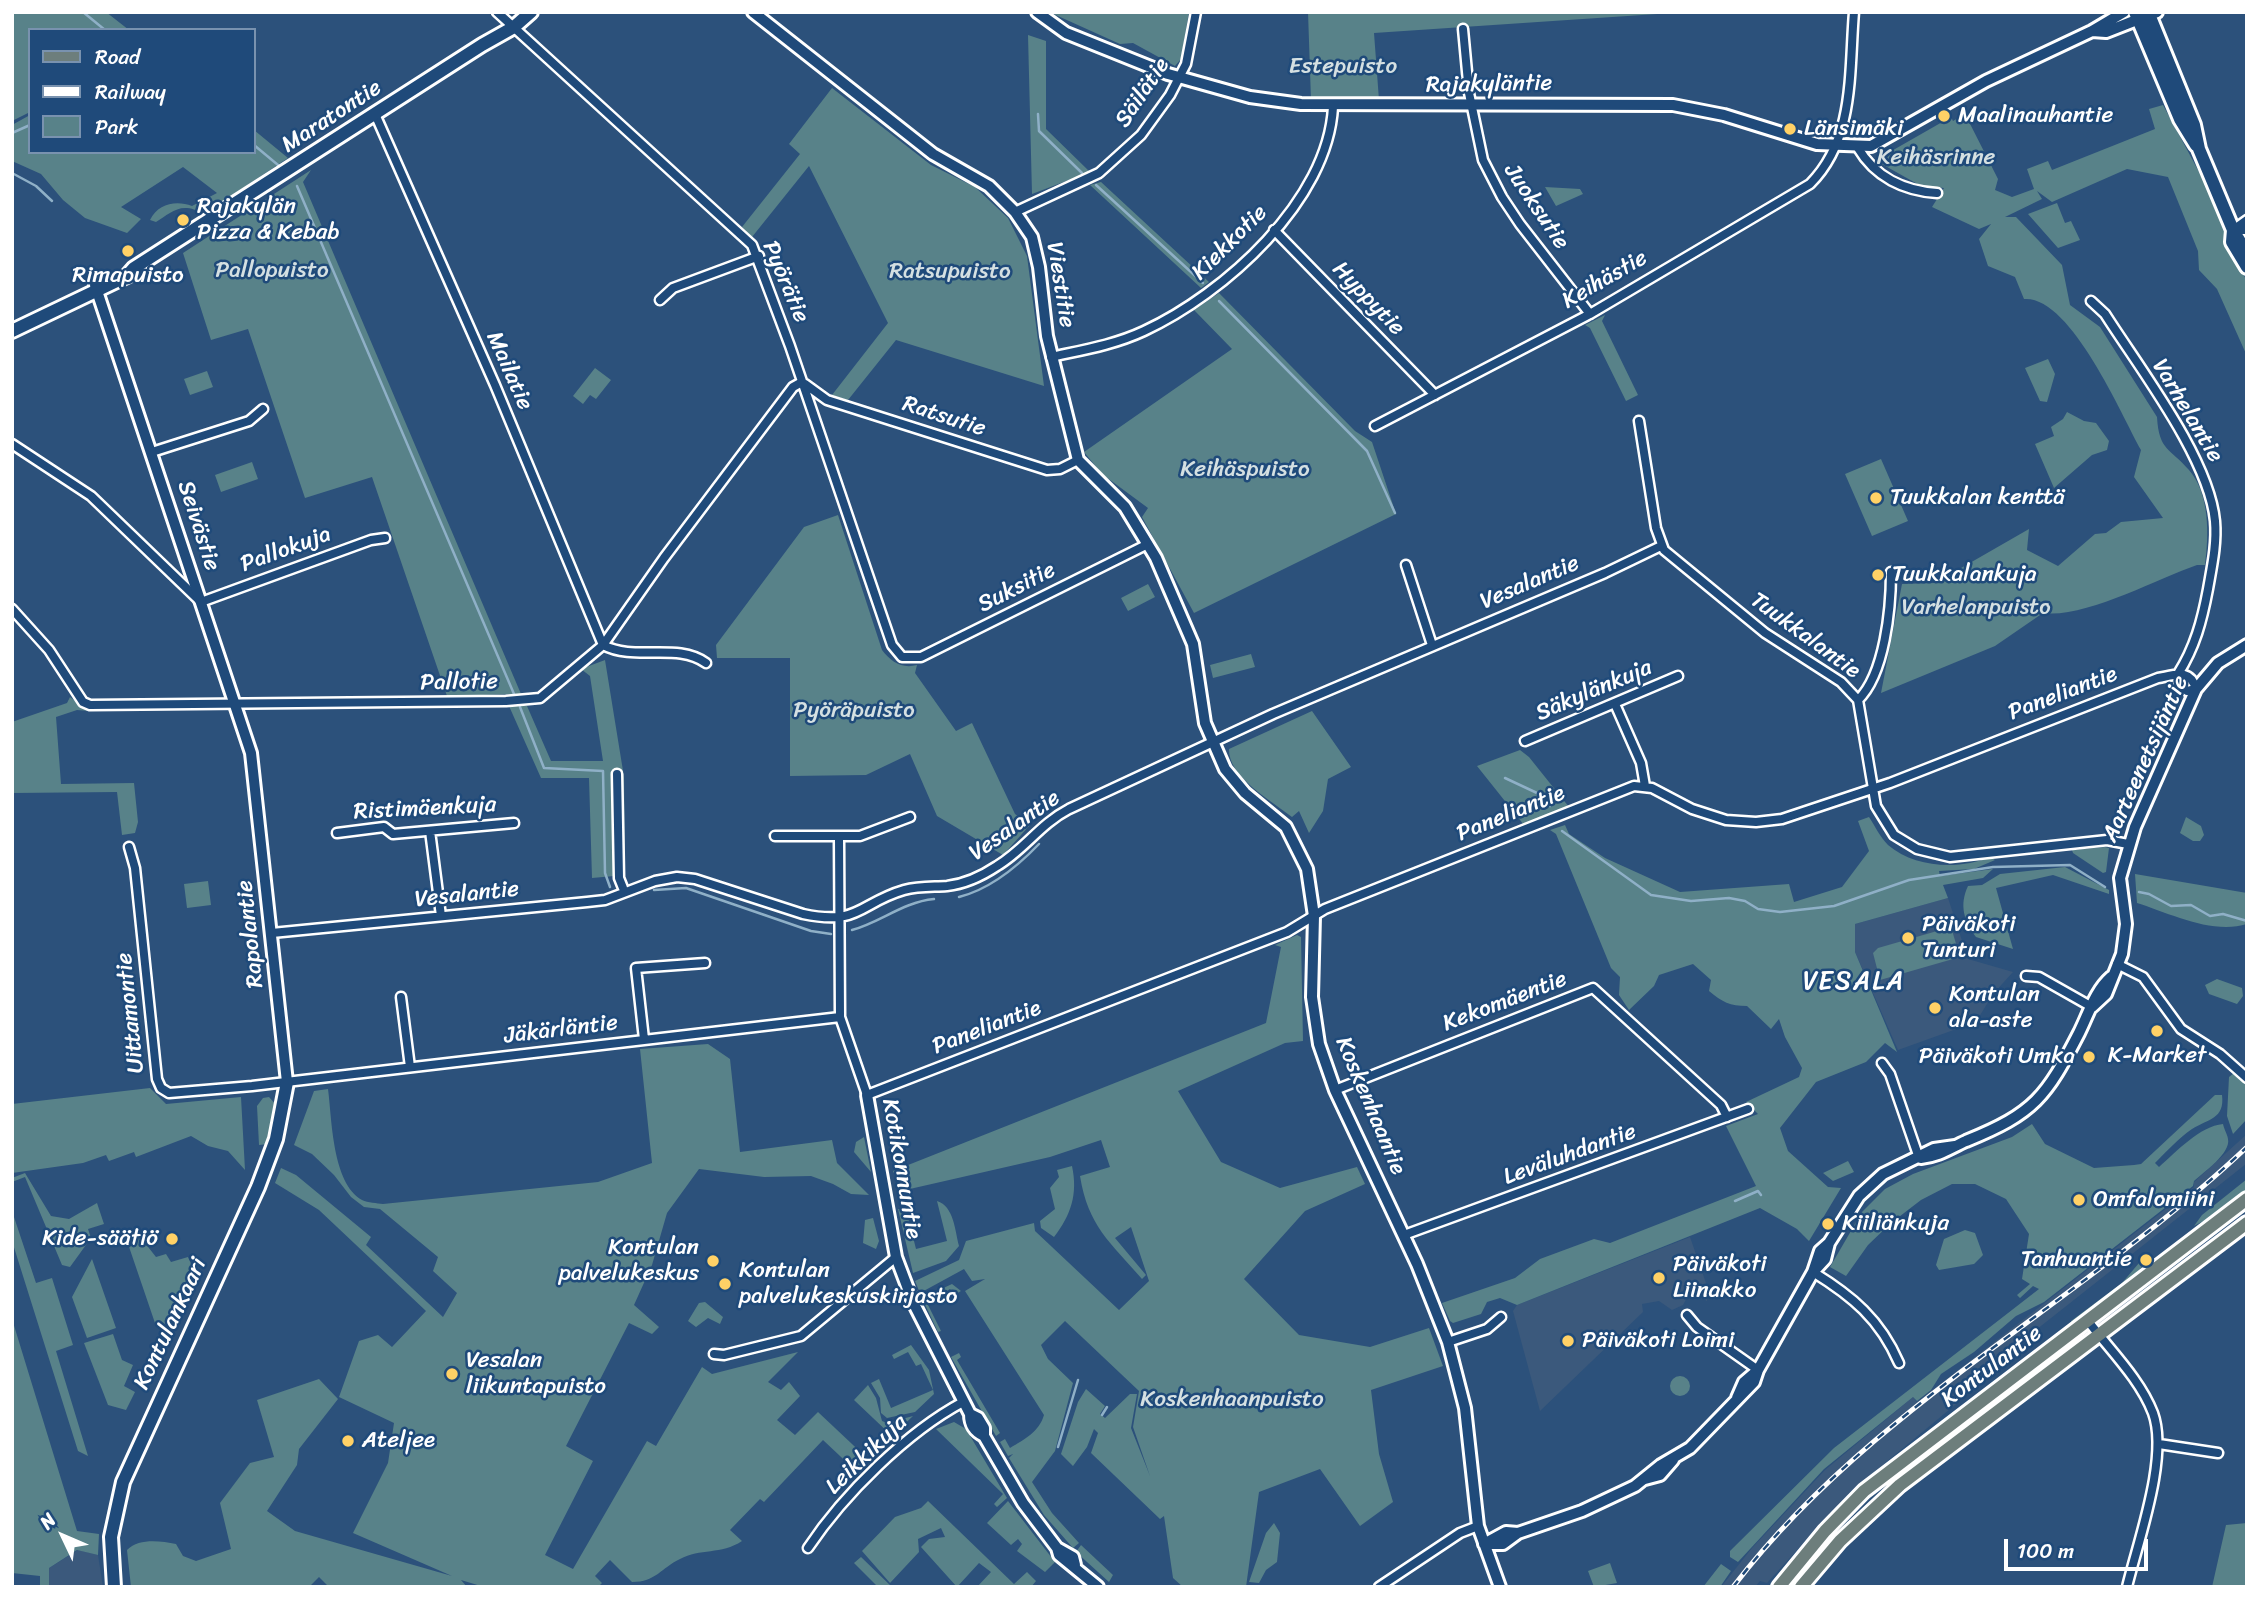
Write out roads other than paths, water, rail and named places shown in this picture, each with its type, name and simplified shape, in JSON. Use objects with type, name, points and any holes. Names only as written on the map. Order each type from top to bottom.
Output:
[{"type":"main road","name":"Maratontie","points":[[511,24],[519,12]]},
{"type":"main road","name":"Maratontie","points":[[12,331],[60,308],[69,298],[96,289],[122,270],[134,268],[531,12]]},
{"type":"main road","points":[[2146,15],[2194,125],[2199,149],[2233,230],[2247,253]]},
{"type":"main road","points":[[2233,230],[2234,247],[2247,267]]},
{"type":"main road","name":"Kontulankaari","points":[[114,1587],[111,1537],[123,1482],[258,1187],[276,1139],[287,1082]]},
{"type":"main road","name":"Kontulantie","points":[[1780,1586],[1825,1531],[1864,1491],[2247,1199]]},
{"type":"main road","name":"Kontulantie","points":[[1801,1587],[1840,1541],[1900,1485],[2247,1223]]},
{"type":"street","name":"Pyörätie","points":[[497,12],[615,124],[744,238],[759,256],[892,645],[902,657]]},
{"type":"street","name":"Viestitie","points":[[753,12],[933,154],[989,186],[1026,226],[1035,247],[1051,357],[1078,460]]},
{"type":"street","name":"Rajakyläntie","points":[[1037,12],[1066,33],[1178,77],[1250,97],[1333,107],[1674,105],[1703,109],[1799,139],[1858,148]]},
{"type":"street","name":"Säilätie","points":[[1015,212],[1099,173],[1122,155],[1156,116],[1190,54],[1195,12]]},
{"type":"street","points":[[1837,146],[1844,126],[1854,12]]},
{"type":"street","points":[[1937,193],[1906,187],[1884,177],[1872,168],[1858,148],[1881,142],[1986,82],[2092,31],[2124,12]]},
{"type":"street","points":[[2092,31],[2106,32],[2146,15]]},
{"type":"street","name":"Juoksutie","points":[[1463,29],[1472,106],[1483,160],[1502,198],[1590,314]]},
{"type":"street","name":"Kiekkotie","points":[[1051,357],[1114,343],[1176,314],[1219,286],[1274,230],[1306,183],[1329,138],[1333,107]]},
{"type":"street","name":"Mailatie","points":[[375,114],[495,385],[603,645]]},
{"type":"street","name":"Keihästie","points":[[1375,426],[1590,314],[1810,184],[1824,170],[1837,146]]},
{"type":"street","points":[[2233,230],[2247,220]]},
{"type":"street","name":"Hyppytie","points":[[1274,230],[1435,395]]},
{"type":"street","points":[[2233,230],[2247,230]]},
{"type":"street","points":[[660,300],[673,288],[759,256]]},
{"type":"street","name":"Seivästie","points":[[96,289],[247,737],[255,782]]},
{"type":"street","name":"Varhelantie","points":[[2091,301],[2105,314],[2195,457],[2210,494],[2215,521],[2214,555],[2197,639],[2178,674]]},
{"type":"street","name":"Pallotie","points":[[12,609],[49,650],[83,702],[90,705],[529,701],[547,693],[603,645],[786,395],[793,387],[803,382]]},
{"type":"street","name":"Ratsutie","points":[[803,382],[827,400],[1047,470],[1060,469],[1078,460]]},
{"type":"street","points":[[152,452],[249,421],[263,410]]},
{"type":"street","points":[[1639,421],[1661,546]]},
{"type":"street","points":[[12,444],[91,496],[201,602]]},
{"type":"street","points":[[1078,460],[1125,507],[1148,544]]},
{"type":"street","name":"Pallokuja","points":[[201,602],[371,540],[386,538]]},
{"type":"street","name":"Suksitie","points":[[902,657],[921,657],[1148,544]]},
{"type":"street","name":"Koskenhaantie","points":[[1148,544],[1184,619],[1195,654],[1203,716],[1224,769],[1237,785],[1272,813],[1291,835],[1309,875],[1314,916],[1311,981],[1314,1020],[1335,1090],[1404,1235],[1448,1342],[1465,1408],[1478,1526],[1500,1587]]},
{"type":"street","name":"Vesalantie","points":[[272,933],[605,900],[655,881],[677,877],[695,879],[803,914],[840,918],[870,908],[901,891],[928,885],[949,886],[982,875],[1001,864],[1053,818],[1212,743],[1432,645],[1605,573],[1661,546]]},
{"type":"street","name":"Tuukkalantie","points":[[1661,546],[1765,633],[1841,682],[1858,700],[1876,806],[1894,835],[1917,849],[1936,855],[1968,856],[1993,850],[2107,840],[2128,844]]},
{"type":"street","points":[[1406,565],[1432,645]]},
{"type":"street","points":[[1858,700],[1876,675],[1891,593],[1891,572]]},
{"type":"street","points":[[603,645],[622,653],[693,654],[706,663]]},
{"type":"street","name":"Aarteenetsijäntie","points":[[1484,1544],[1499,1545],[1518,1533],[1597,1505],[1673,1460],[1705,1433],[1737,1398],[1744,1382],[1758,1370],[1813,1272],[1820,1251],[1829,1243],[1849,1208],[1870,1185],[1883,1174],[1944,1145],[1955,1146],[2006,1125],[2036,1103],[2055,1080],[2098,990],[2118,964],[2125,937],[2124,897],[2127,888],[2123,869],[2128,844],[2196,689],[2218,663],[2247,645]]},
{"type":"street","points":[[2178,674],[2180,685],[2187,691],[2196,689]]},
{"type":"street","name":"Paneliantie","points":[[867,1095],[1287,932],[1314,916],[1627,789],[1645,786],[1703,814],[1745,822],[1782,819],[1872,789],[2148,682],[2178,674]]},
{"type":"street","name":"Säkylänkuja","points":[[1525,741],[1678,676]]},
{"type":"street","points":[[1615,704],[1641,763],[1645,786]]},
{"type":"street","points":[[617,774],[619,878],[623,888]]},
{"type":"street","name":"Rapolantie","points":[[255,782],[287,1082]]},
{"type":"street","points":[[775,836],[865,835],[910,817]]},
{"type":"street","name":"Ristimäenkuja","points":[[337,833],[384,827],[393,834],[514,823]]},
{"type":"street","points":[[430,831],[441,916]]},
{"type":"street","name":"Kotikonnuntie","points":[[839,837],[840,1017],[867,1095],[896,1256],[913,1302],[963,1402],[984,1428],[984,1436],[1023,1503],[1057,1548],[1065,1549],[1073,1557],[1075,1565],[1098,1587]]},
{"type":"street","name":"Uittamontie","points":[[129,847],[135,868],[161,1088],[172,1094],[287,1082]]},
{"type":"street","points":[[645,1039],[636,968],[705,963]]},
{"type":"street","points":[[2118,964],[2147,981],[2181,1028],[2220,1054],[2247,1078]]},
{"type":"street","points":[[2025,976],[2039,977],[2092,1007]]},
{"type":"street","name":"Kekomäentie","points":[[1335,1090],[1593,988],[1721,1105],[1727,1117]]},
{"type":"street","points":[[401,997],[410,1067]]},
{"type":"street","name":"Jäkärläntie","points":[[287,1082],[840,1017]]},
{"type":"street","points":[[1882,1063],[1890,1074],[1919,1158]]},
{"type":"street","name":"Leväluhdantie","points":[[1404,1235],[1748,1109]]},
{"type":"street","points":[[714,1354],[724,1355],[801,1336],[896,1256]]},
{"type":"street","points":[[1813,1272],[1856,1299],[1892,1347],[1899,1363]]},
{"type":"street","points":[[1687,1315],[1697,1327],[1758,1370]]},
{"type":"street","points":[[1448,1342],[1488,1329],[1501,1317]]},
{"type":"street","points":[[2088,1321],[2144,1395],[2153,1413],[2159,1444],[2127,1587]]},
{"type":"street","name":"Leikkikuja","points":[[808,1548],[823,1526],[908,1438],[963,1402]]},
{"type":"street","points":[[2159,1444],[2218,1453]]},
{"type":"street","points":[[1379,1587],[1460,1533],[1478,1526]]},
{"type":"waterway","points":[[83,12],[103,28]]},
{"type":"waterway","points":[[1038,114],[1039,131],[1082,173]]},
{"type":"waterway","points":[[12,133],[28,126]]},
{"type":"waterway","points":[[256,147],[278,165]]},
{"type":"waterway","points":[[12,173],[36,186],[52,201]]},
{"type":"waterway","points":[[1096,185],[1203,283]]},
{"type":"waterway","points":[[297,186],[514,694]]},
{"type":"waterway","points":[[1219,301],[1367,451],[1395,513]]},
{"type":"waterway","points":[[520,707],[544,768],[603,771],[605,873],[610,887]]},
{"type":"waterway","points":[[1505,778],[1537,793],[1550,806]]},
{"type":"waterway","points":[[1562,831],[1651,895],[1691,901],[1729,898],[1745,901],[1758,909],[1780,912],[1834,906],[1909,880],[1993,867],[2070,865],[2105,887]]},
{"type":"waterway","points":[[959,897],[982,889],[1003,876],[1039,844]]},
{"type":"waterway","points":[[654,890],[686,888],[811,931],[831,934]]},
{"type":"waterway","points":[[2139,892],[2149,894],[2171,906],[2191,905],[2210,916],[2223,914],[2247,921]]},
{"type":"waterway","points":[[852,930],[912,904],[934,899]]},
{"type":"waterway","points":[[1735,1201],[1758,1191],[1761,1195]]},
{"type":"waterway","points":[[1058,1447],[1078,1380]]},
{"type":"waterway","points":[[1102,1415],[1107,1407]]},
{"type":"railway","points":[[1733,1587],[1788,1522],[1848,1464],[1980,1357],[2117,1256],[2247,1147]]},
{"type":"place","name":"Maalinauhantie","points":[[1944,116]]},
{"type":"place","name":"Länsimäki","points":[[1790,129]]},
{"type":"place","name":"Rajakylän Pizza & Kebab","points":[[183,220]]},
{"type":"place","name":"Rimapuisto","points":[[128,251]]},
{"type":"place","name":"Tuukkalan kenttä","points":[[1876,498]]},
{"type":"place","name":"Tuukkalankuja","points":[[1878,575]]},
{"type":"place","name":"Päiväkoti Tunturi","points":[[1908,938]]},
{"type":"place","name":"Kontulan ala-aste","points":[[1935,1008]]},
{"type":"place","name":"K-Market","points":[[2157,1031]]},
{"type":"place","name":"Päiväkoti Umka","points":[[2089,1057]]},
{"type":"place","name":"Omfalomiini","points":[[2079,1200]]},
{"type":"place","name":"Kiiliänkuja","points":[[1828,1224]]},
{"type":"place","name":"Kide-säätiö","points":[[172,1239]]},
{"type":"place","name":"Tanhuantie","points":[[2146,1260]]},
{"type":"place","name":"Kontulan palvelukeskus","points":[[713,1261]]},
{"type":"place","name":"Päiväkoti Liinakko","points":[[1659,1278]]},
{"type":"place","name":"Kontulan palvelukeskuskirjasto","points":[[725,1284]]},
{"type":"place","name":"Päiväkoti Loimi","points":[[1568,1341]]},
{"type":"place","name":"Vesalan liikuntapuisto","points":[[452,1374]]},
{"type":"place","name":"Ateljee","points":[[348,1441]]},
{"type":"district","name":"VESALA","points":[[1854,982]]},
{"type":"park label","name":"Estepuisto","points":[[1343,67]]},
{"type":"park label","name":"Keihäsrinne","points":[[1936,158]]},
{"type":"park label","name":"Pallopuisto","points":[[272,271]]},
{"type":"park label","name":"Ratsupuisto","points":[[950,272]]},
{"type":"park label","name":"Keihäspuisto","points":[[1245,470]]},
{"type":"park label","name":"Varhelanpuisto","points":[[1976,608]]},
{"type":"park label","name":"Pyöräpuisto","points":[[854,711]]},
{"type":"park label","name":"Koskenhaanpuisto","points":[[1232,1400]]}]
